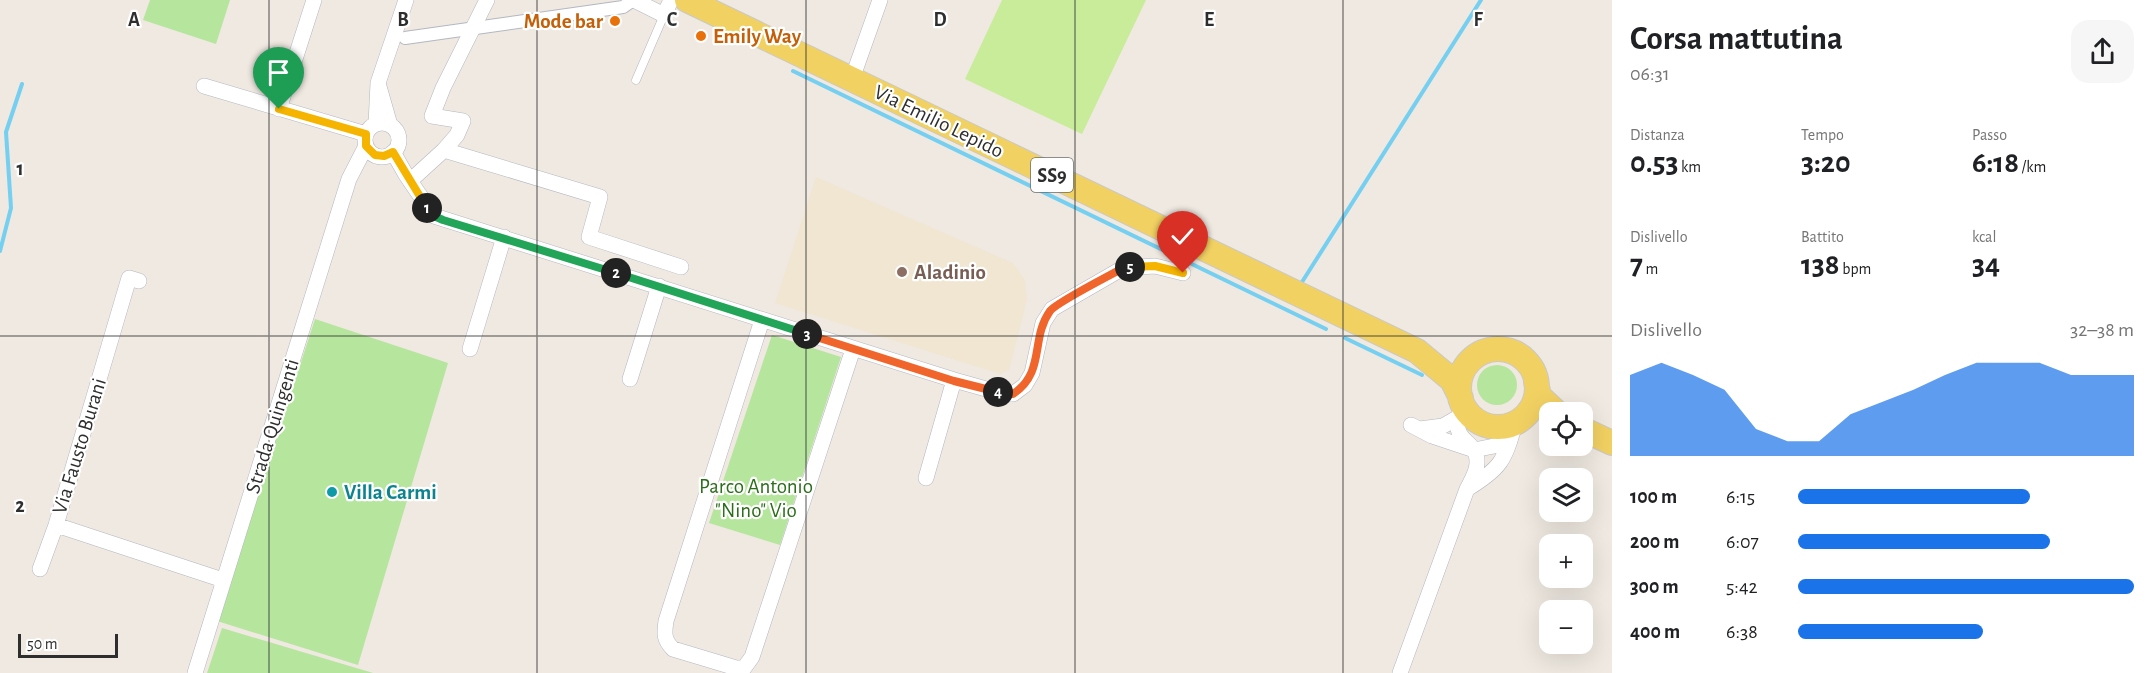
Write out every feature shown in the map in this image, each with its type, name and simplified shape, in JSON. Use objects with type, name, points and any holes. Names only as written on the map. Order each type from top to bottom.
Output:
[{"type":"main road","name":"Via Emilio Lepido","points":[[687,0],[1417,351],[1440,356],[1462,357],[1502,349],[1512,352],[1529,364],[1539,396],[1545,402]]},
{"type":"main road","name":"Via Emilio Lepido","points":[[1417,351],[1452,380],[1460,407],[1485,424],[1515,428],[1539,421]]},
{"type":"main road","points":[[1460,407],[1459,385],[1462,372],[1480,354]]},
{"type":"main road","points":[[1515,428],[1535,402],[1536,382]]},
{"type":"main road","points":[[1593,434],[1612,443]]},
{"type":"street","points":[[279,109],[314,0]]},
{"type":"street","points":[[406,0],[378,83],[371,153],[386,154],[410,181],[434,216],[954,381],[1004,394],[1013,394],[1025,385],[1032,373],[1043,323],[1052,309],[1123,268],[1155,266],[1183,273]]},
{"type":"street","points":[[410,181],[444,150],[457,135],[463,121],[432,116],[443,88],[487,0]]},
{"type":"street","points":[[405,38],[623,7],[634,0],[664,15],[671,0]]},
{"type":"street","points":[[852,79],[880,0]]},
{"type":"street","points":[[204,86],[279,109],[374,132],[394,128],[399,143],[349,179]]},
{"type":"street","name":"Strada Quingenti","points":[[195,673],[349,179],[374,132]]},
{"type":"street","points":[[444,150],[600,197],[589,237],[681,267]]},
{"type":"street","points":[[470,349],[504,237]]},
{"type":"street","name":"Via Fausto Burani","points":[[139,281],[129,278],[56,525],[223,580]]},
{"type":"street","points":[[630,379],[659,286]]},
{"type":"street","points":[[762,320],[666,621],[663,634],[666,642],[673,649],[736,668],[744,668],[752,657],[853,349]]},
{"type":"street","points":[[926,478],[954,381]]},
{"type":"street","points":[[1460,407],[1443,426],[1415,427],[1444,441],[1474,450],[1515,428]]},
{"type":"street","points":[[1400,673],[1467,489],[1478,466],[1474,450],[1461,437],[1460,407]]},
{"type":"street","points":[[1467,489],[1496,469],[1515,428]]},
{"type":"street","points":[[40,569],[56,525]]},
{"type":"lane","points":[[636,80],[664,15]]},
{"type":"shaded area","name":"Aladinio","points":[[816,177],[1013,263],[1025,280],[1027,300],[1009,370],[1000,374],[775,303]]},
{"type":"green space","points":[[150,0],[230,0],[216,44],[143,20]]},
{"type":"green space","points":[[1002,0],[1146,0],[1082,134],[965,79]]},
{"type":"green space","points":[[315,319],[448,363],[358,665],[217,621]]},
{"type":"green space","name":"Parco Antonio \"Nino\" Vio","points":[[772,335],[841,357],[780,545],[709,523]]},
{"type":"green space","points":[[1497,365],[1505,366],[1511,371],[1516,377],[1516,393],[1511,399],[1505,404],[1497,405],[1489,404],[1483,399],[1478,393],[1477,385],[1478,377],[1483,371],[1489,366]]},
{"type":"green space","points":[[222,628],[373,673],[207,673]]},
{"type":"waterway","points":[[1302,282],[1481,0]]},
{"type":"waterway","points":[[793,71],[1326,329]]},
{"type":"waterway","points":[[0,251],[11,208],[6,132],[22,84]]},
{"type":"waterway","points":[[1345,338],[1422,375]]},
{"type":"place","name":"Mode bar","points":[[615,21]]},
{"type":"place","name":"Emily Way","points":[[701,36]]},
{"type":"place","name":"Aladinio","points":[[902,272]]},
{"type":"place","name":"Villa Carmi","points":[[332,492]]},
{"type":"route","points":[[279,109],[366,134],[366,146],[375,155],[384,156],[393,152],[429,210],[434,216],[443,220],[504,237],[954,381],[1004,394],[1013,394],[1025,385],[1032,373],[1043,323],[1052,309],[1123,268],[1155,266],[1183,273]]}]
